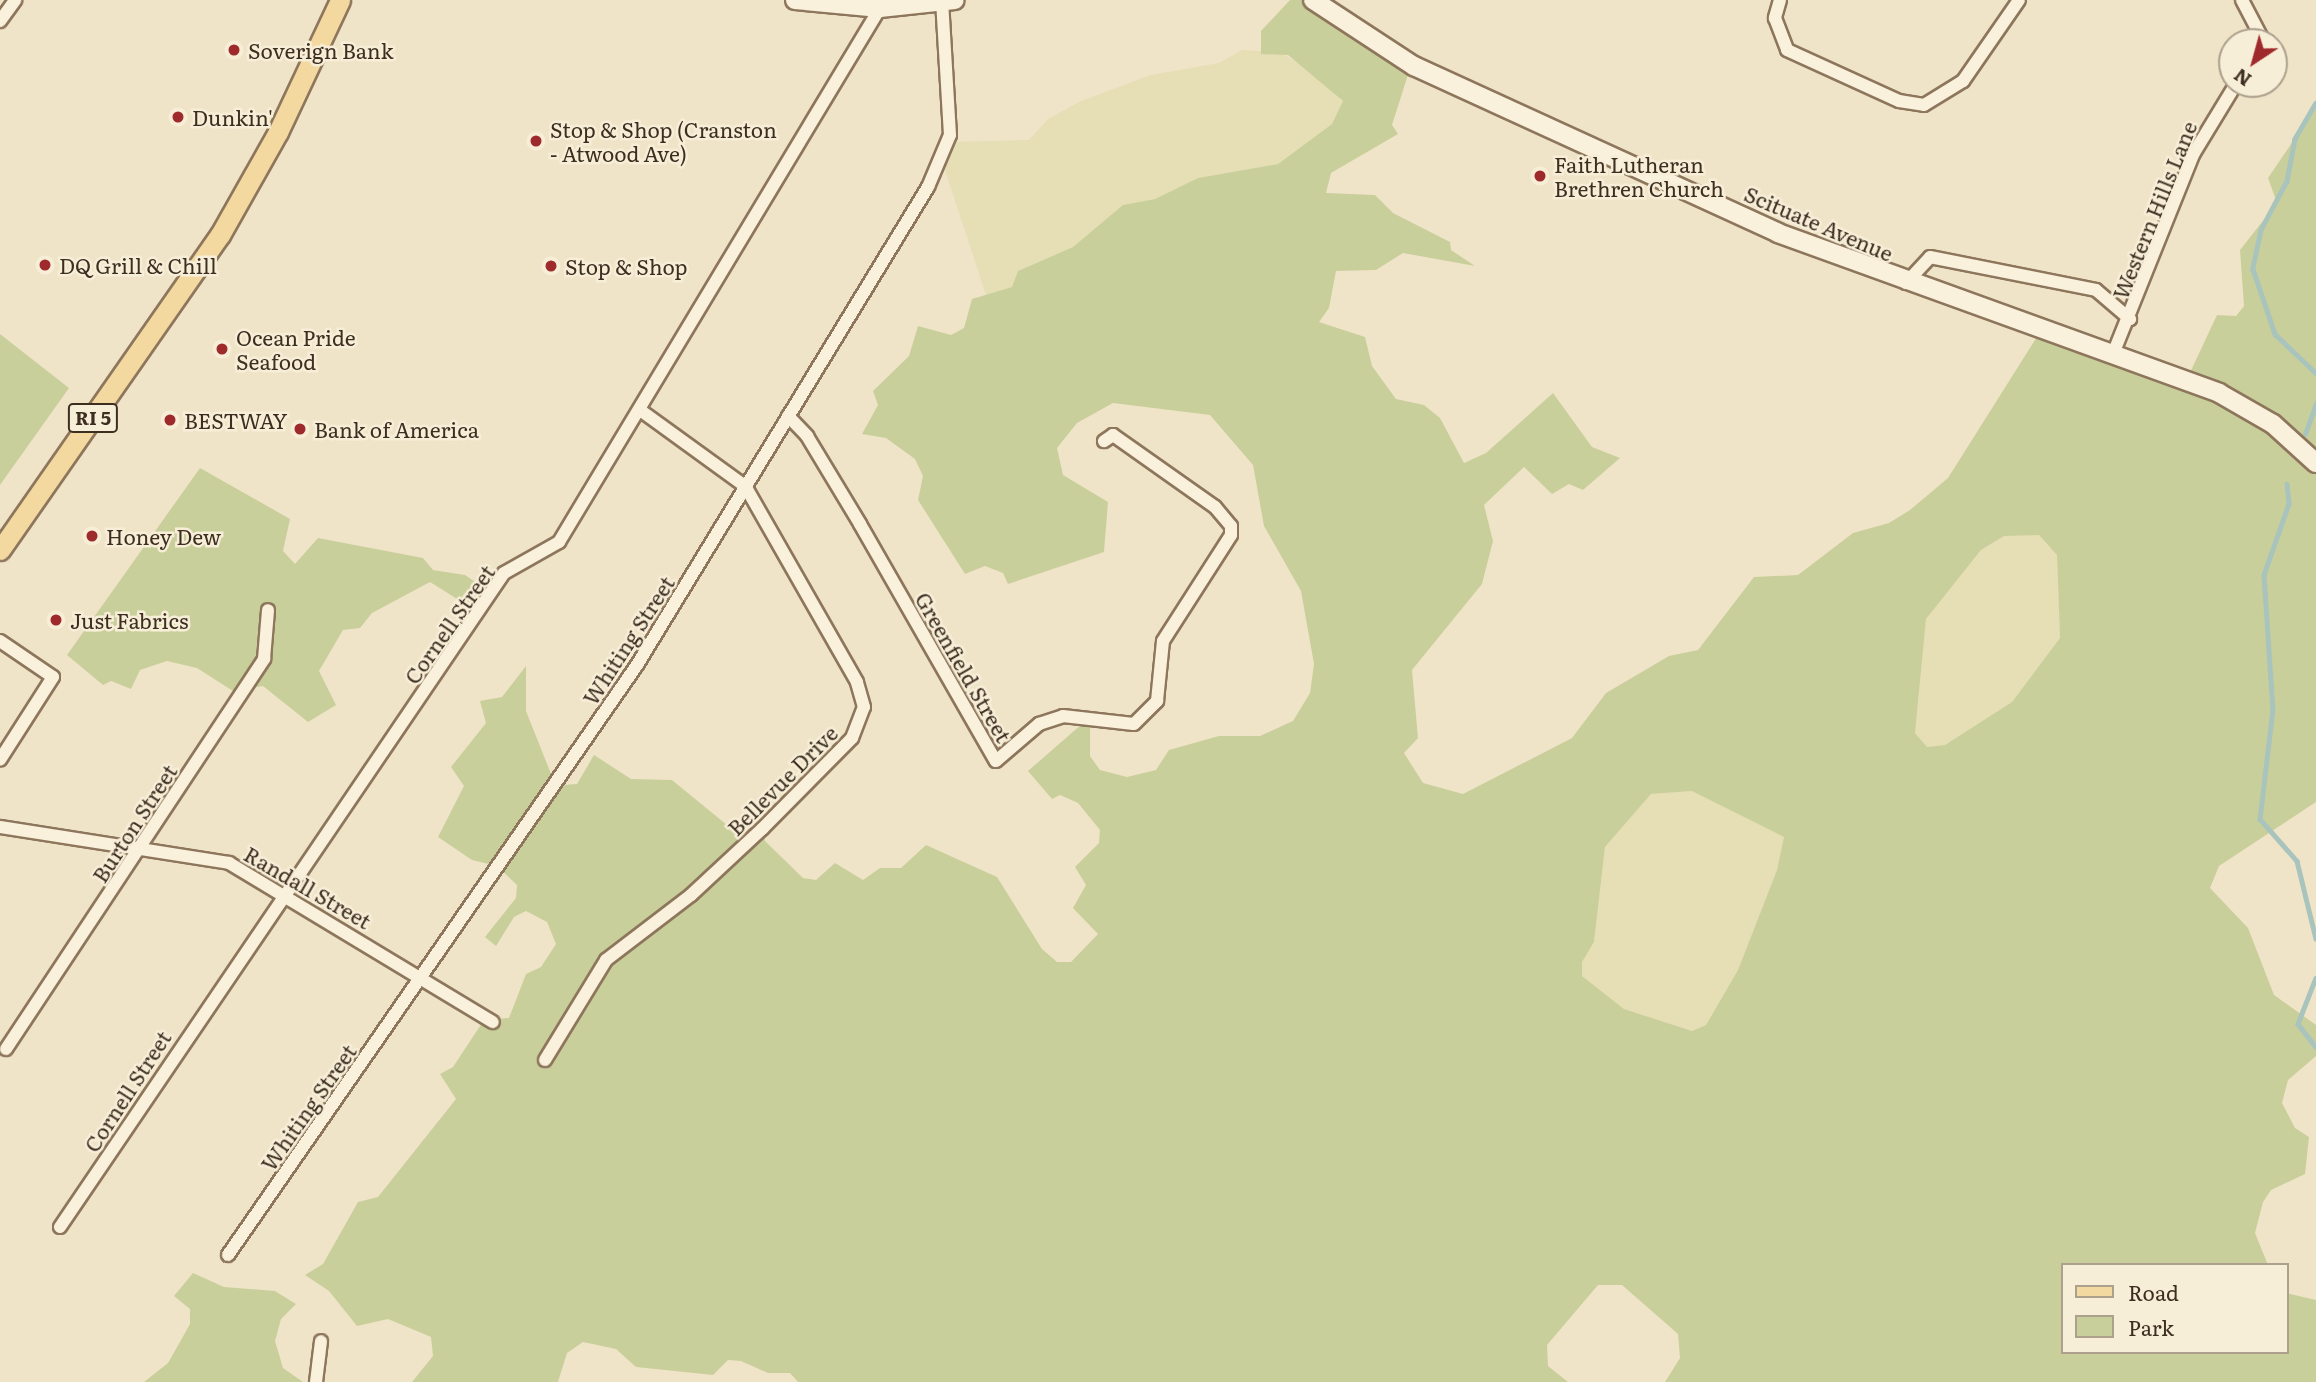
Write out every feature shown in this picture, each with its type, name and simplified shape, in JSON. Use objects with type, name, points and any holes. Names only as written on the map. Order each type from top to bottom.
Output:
[{"type":"main road","name":"RI 5","points":[[321,30],[322,0]]},
{"type":"main road","name":"RI 5","points":[[0,550],[220,235],[289,110],[321,30],[340,0]]},
{"type":"main road","points":[[794,0],[880,8],[948,1]]},
{"type":"main road","name":"Scituate Avenue","points":[[1313,0],[1414,66],[1778,233],[1906,283],[2113,354],[2238,402],[2316,463]]},
{"type":"street","points":[[0,21],[16,0]]},
{"type":"street","points":[[1780,0],[1778,35],[1787,50],[1899,101],[1924,106],[1963,81],[2020,0]]},
{"type":"street","points":[[2242,0],[2257,28]]},
{"type":"street","name":"Whiting Street","points":[[228,1255],[637,665],[945,157],[950,121],[948,1]]},
{"type":"street","name":"Cornell Street","points":[[60,1227],[504,573],[559,542],[880,8]]},
{"type":"street","name":"Western Hills Lane","points":[[2113,354],[2130,319],[2194,153],[2227,98]]},
{"type":"street","points":[[1906,283],[1930,257],[2096,290],[2130,319]]},
{"type":"street","name":"Bellevue Drive","points":[[545,1060],[606,960],[691,895],[762,829],[852,738],[862,720],[857,682],[746,486],[640,410]]},
{"type":"street","name":"Greenfield Street","points":[[788,416],[807,436],[996,761],[1039,724],[1063,716],[1134,723],[1157,701],[1163,641],[1231,534],[1231,526],[1215,507],[1113,435],[1104,441]]},
{"type":"street","name":"Burton Street","points":[[6,1049],[143,847],[264,659],[268,610]]},
{"type":"street","points":[[0,641],[54,677],[0,761]]},
{"type":"street","name":"Randall Street","points":[[0,827],[143,847],[229,863],[285,894],[493,1022]]},
{"type":"street","points":[[316,1382],[321,1341]]},
{"type":"shaded area","points":[[1242,50],[1279,52],[1311,70],[1343,102],[1332,124],[1278,164],[1198,178],[1155,199],[1124,205],[1073,247],[1018,271],[1013,287],[986,295],[942,161],[947,142],[1029,140],[1048,119],[1081,101],[1151,75],[1219,63]]},
{"type":"shaded area","points":[[2039,535],[2057,555],[2060,638],[2012,702],[1945,745],[1927,747],[1915,733],[1926,619],[1981,550],[2004,536]]},
{"type":"shaded area","points":[[1693,791],[1784,837],[1777,870],[1738,970],[1706,1025],[1692,1031],[1624,1009],[1582,976],[1582,962],[1594,942],[1605,847],[1651,794]]},
{"type":"green space","points":[[1290,0],[1313,0],[1412,62],[1392,125],[1398,134],[1331,173],[1326,193],[1375,195],[1393,213],[1450,242],[1451,250],[1475,266],[1403,253],[1376,270],[1336,271],[1329,308],[1319,322],[1365,337],[1372,366],[1396,399],[1424,405],[1440,418],[1464,463],[1486,453],[1553,393],[1592,447],[1620,458],[1583,490],[1569,484],[1552,494],[1524,467],[1484,505],[1493,541],[1482,584],[1412,670],[1418,738],[1404,753],[1423,783],[1463,794],[1572,738],[1606,693],[1669,656],[1698,650],[1754,577],[1798,575],[1853,533],[1889,523],[1910,510],[1948,478],[2040,332],[2188,377],[2217,315],[2236,316],[2244,306],[2240,250],[2277,203],[2268,178],[2316,107],[2316,802],[2219,866],[2210,888],[2248,928],[2274,995],[2316,1025],[2316,1056],[2288,1080],[2282,1103],[2295,1128],[2309,1137],[2305,1174],[2271,1190],[2263,1202],[2255,1233],[2267,1263],[2060,1263],[2060,1354],[2288,1354],[2288,1293],[2316,1300],[2316,1382],[1665,1382],[1680,1358],[1678,1334],[1622,1285],[1598,1285],[1547,1345],[1548,1366],[1568,1382],[798,1382],[790,1373],[768,1373],[741,1361],[728,1360],[713,1375],[636,1367],[616,1349],[583,1342],[567,1353],[558,1382],[412,1382],[433,1356],[431,1337],[388,1319],[357,1326],[329,1291],[305,1275],[323,1264],[358,1202],[378,1197],[456,1099],[440,1074],[453,1067],[484,1020],[509,1018],[526,974],[541,967],[556,944],[547,922],[526,911],[514,917],[496,946],[485,937],[516,898],[517,885],[497,866],[472,860],[438,837],[464,786],[451,767],[486,723],[480,701],[502,697],[526,666],[526,711],[553,779],[562,785],[577,784],[594,755],[631,779],[672,780],[738,834],[762,829],[765,841],[803,878],[816,880],[835,863],[863,880],[880,868],[901,868],[926,845],[997,877],[1042,949],[1057,962],[1071,962],[1098,934],[1073,908],[1086,885],[1075,867],[1099,843],[1100,830],[1078,803],[1060,795],[1052,799],[1028,771],[1090,717],[1090,756],[1100,770],[1127,777],[1156,770],[1169,750],[1219,736],[1260,736],[1293,721],[1310,693],[1314,664],[1301,591],[1264,526],[1253,465],[1210,415],[1113,403],[1077,423],[1057,448],[1063,475],[1108,502],[1104,552],[1008,584],[1003,573],[985,566],[965,574],[918,500],[923,476],[915,459],[886,438],[862,434],[878,405],[873,391],[909,356],[918,326],[951,335],[964,328],[972,299],[1012,287],[1018,271],[1073,247],[1123,205],[1155,199],[1198,178],[1278,164],[1332,124],[1343,101],[1288,55],[1261,54],[1261,31]],"holes":[[[2039,535],[2057,555],[2060,638],[2012,702],[1945,745],[1927,747],[1915,733],[1926,619],[1981,550],[2004,536]],[[1692,791],[1784,837],[1777,870],[1738,970],[1706,1025],[1692,1031],[1624,1009],[1582,976],[1582,962],[1594,942],[1605,847],[1651,794]]]},
{"type":"green space","points":[[0,334],[69,388],[0,485]]},
{"type":"green space","points":[[200,468],[290,519],[283,551],[295,564],[318,538],[423,558],[433,570],[465,575],[490,592],[478,612],[430,582],[372,613],[360,628],[343,630],[319,671],[336,705],[308,722],[263,686],[233,691],[197,668],[167,661],[140,670],[131,689],[111,681],[103,685],[67,655]]},
{"type":"green space","points":[[193,1273],[224,1287],[275,1291],[296,1304],[281,1319],[275,1341],[283,1368],[303,1382],[144,1382],[168,1363],[190,1324],[190,1309],[174,1296]]},
{"type":"waterway","points":[[2316,103],[2295,139],[2287,181],[2261,230],[2253,269],[2275,334],[2316,373]]},
{"type":"waterway","points":[[2305,434],[2316,403]]},
{"type":"waterway","points":[[2287,484],[2289,504],[2264,575],[2273,709],[2260,819],[2297,861],[2316,939]]},
{"type":"waterway","points":[[2316,978],[2298,1024],[2316,1047]]},
{"type":"place","name":"Soverign Bank","points":[[234,50]]},
{"type":"place","name":"Dunkin'","points":[[178,117]]},
{"type":"place","name":"Stop & Shop (Cranston - Atwood Ave)","points":[[536,141]]},
{"type":"place","name":"Faith Lutheran Brethren Church","points":[[1540,176]]},
{"type":"place","name":"DQ Grill & Chill","points":[[45,265]]},
{"type":"place","name":"Stop & Shop","points":[[551,266]]},
{"type":"place","name":"Ocean Pride Seafood","points":[[222,349]]},
{"type":"place","name":"BESTWAY","points":[[170,420]]},
{"type":"place","name":"Bank of America","points":[[300,429]]},
{"type":"place","name":"Honey Dew","points":[[92,536]]},
{"type":"place","name":"Just Fabrics","points":[[56,620]]}]
